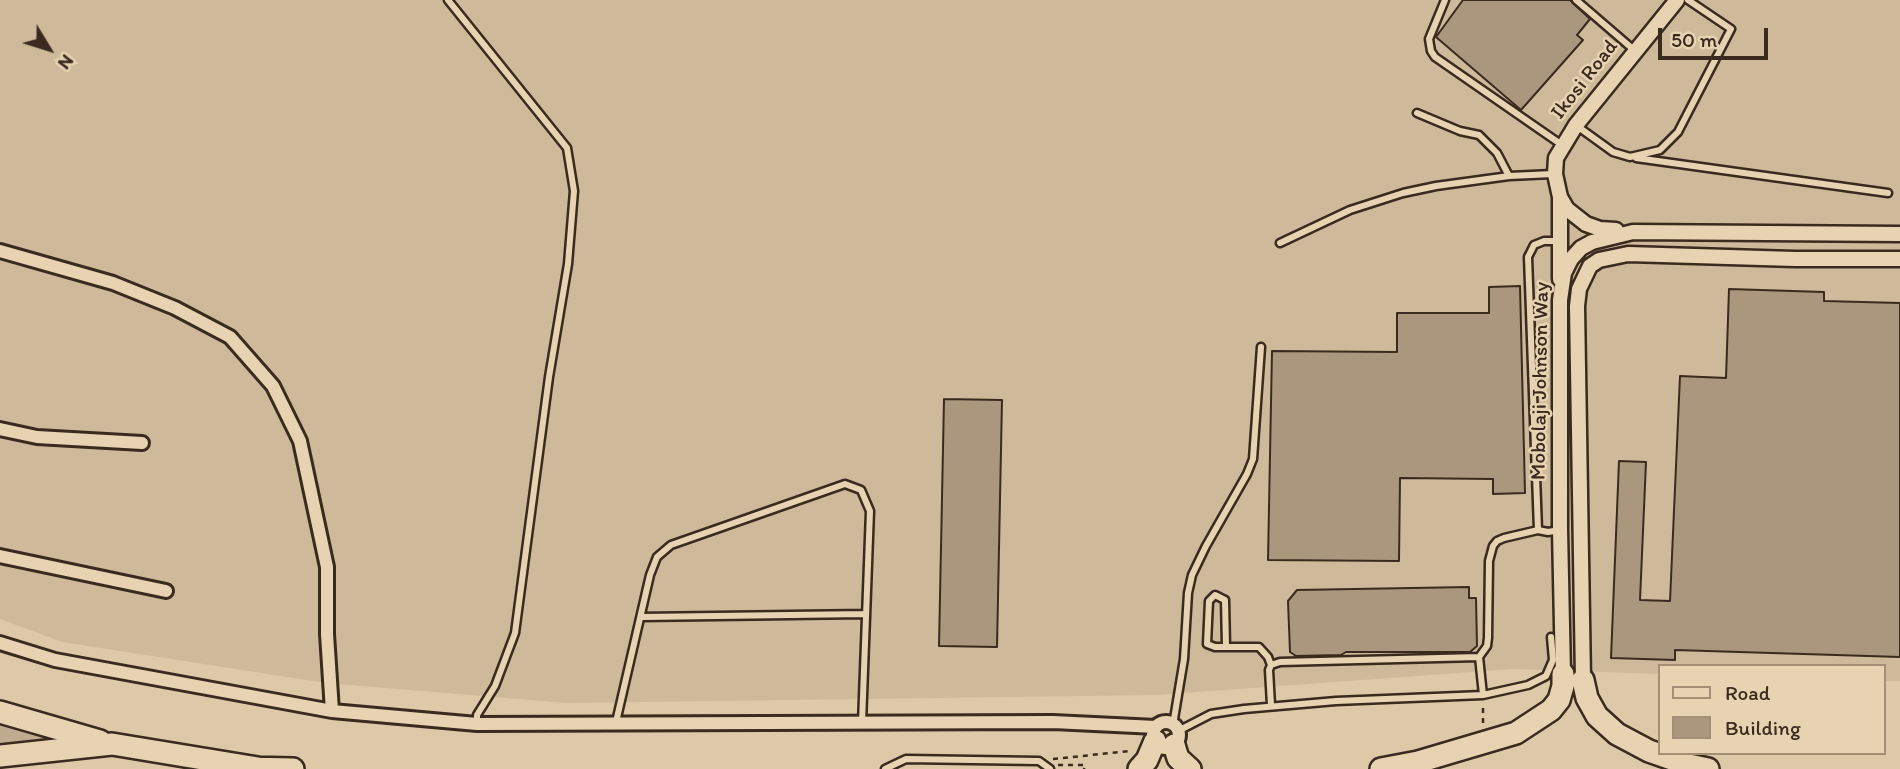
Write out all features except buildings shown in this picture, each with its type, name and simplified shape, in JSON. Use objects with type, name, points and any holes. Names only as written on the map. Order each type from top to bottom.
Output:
[{"type":"highway","points":[[1381,769],[1418,762],[1516,733],[1550,710],[1559,700],[1563,686],[1573,677],[1597,716],[1616,734],[1658,754]]},
{"type":"highway","points":[[0,712],[112,744],[258,768]]},
{"type":"highway","points":[[1139,769],[1167,734],[1178,758],[1190,769]]},
{"type":"highway","points":[[0,756],[112,744]]},
{"type":"highway","points":[[1660,755],[1708,769]]},
{"type":"highway","points":[[186,769],[293,769]]},
{"type":"street","name":"Ikosi Road","points":[[1562,271],[1556,158],[1576,125],[1677,0]]},
{"type":"street","points":[[1560,197],[1566,209],[1586,224],[1598,240],[1605,258],[1653,254],[1795,259],[1900,259]]},
{"type":"street","points":[[1586,224],[1600,229],[1633,232]]},
{"type":"street","name":"Mobolaji Johnson Way","points":[[1573,677],[1560,530],[1562,271],[1581,248],[1598,240],[1633,232],[1900,234]]},
{"type":"street","points":[[0,251],[113,283],[175,308],[230,337],[273,386],[300,441],[327,566],[327,634],[332,711]]},
{"type":"street","name":"Mobolaji Johnson Way","points":[[1573,677],[1577,306],[1582,281],[1590,266],[1605,258]]},
{"type":"street","points":[[1562,271],[1582,281]]},
{"type":"street","points":[[0,429],[37,437],[142,443]]},
{"type":"street","points":[[0,556],[166,591]]},
{"type":"street","points":[[0,643],[55,660],[332,711],[477,724],[1053,722],[1137,726],[1167,734]]},
{"type":"lane","points":[[448,0],[567,148],[574,191],[568,264],[549,377],[515,633],[495,686],[477,715],[477,724]]},
{"type":"lane","points":[[1445,0],[1429,40],[1431,51],[1562,145]]},
{"type":"lane","points":[[1576,0],[1634,50]]},
{"type":"lane","points":[[1630,157],[1660,150],[1678,132],[1731,29],[1688,0]]},
{"type":"lane","points":[[1417,113],[1460,131],[1479,135],[1497,153],[1509,176]]},
{"type":"lane","points":[[1576,125],[1613,152],[1630,157],[1888,193]]},
{"type":"lane","points":[[1280,243],[1350,210],[1376,201],[1436,186],[1509,176],[1555,174]]},
{"type":"lane","points":[[1538,530],[1528,257],[1534,245],[1544,241],[1560,241]]},
{"type":"lane","points":[[1167,734],[1184,659],[1188,593],[1192,575],[1253,459],[1261,347]]},
{"type":"lane","points":[[616,724],[657,557],[671,545],[845,484],[861,490],[870,511],[862,723]]},
{"type":"lane","points":[[1483,695],[1479,657],[1487,646],[1488,638],[1491,552],[1497,541],[1538,530],[1560,530]]},
{"type":"lane","points":[[1226,646],[1226,600],[1215,595],[1209,601],[1206,640],[1211,646],[1259,647],[1268,657],[1271,666],[1268,675],[1271,705]]},
{"type":"lane","points":[[640,618],[866,614]]},
{"type":"lane","points":[[1167,734],[1211,714],[1271,705],[1483,695],[1528,685],[1546,676],[1553,660],[1551,637]]},
{"type":"lane","points":[[1271,666],[1280,662],[1479,657]]},
{"type":"lane","points":[[885,769],[906,759],[1045,765]]},
{"type":"path","points":[[1483,695],[1483,722]]},
{"type":"path","points":[[1045,765],[1135,750],[1137,726]]},
{"type":"path","points":[[1045,765],[1085,767]]},
{"type":"shaded area","points":[[0,0],[1900,0],[1900,681],[1886,681],[1886,664],[1658,664],[1658,674],[1513,669],[1156,695],[566,703],[326,683],[62,642],[0,619]]},
{"type":"shaded area","points":[[0,722],[45,735],[42,742],[0,745]]}]
